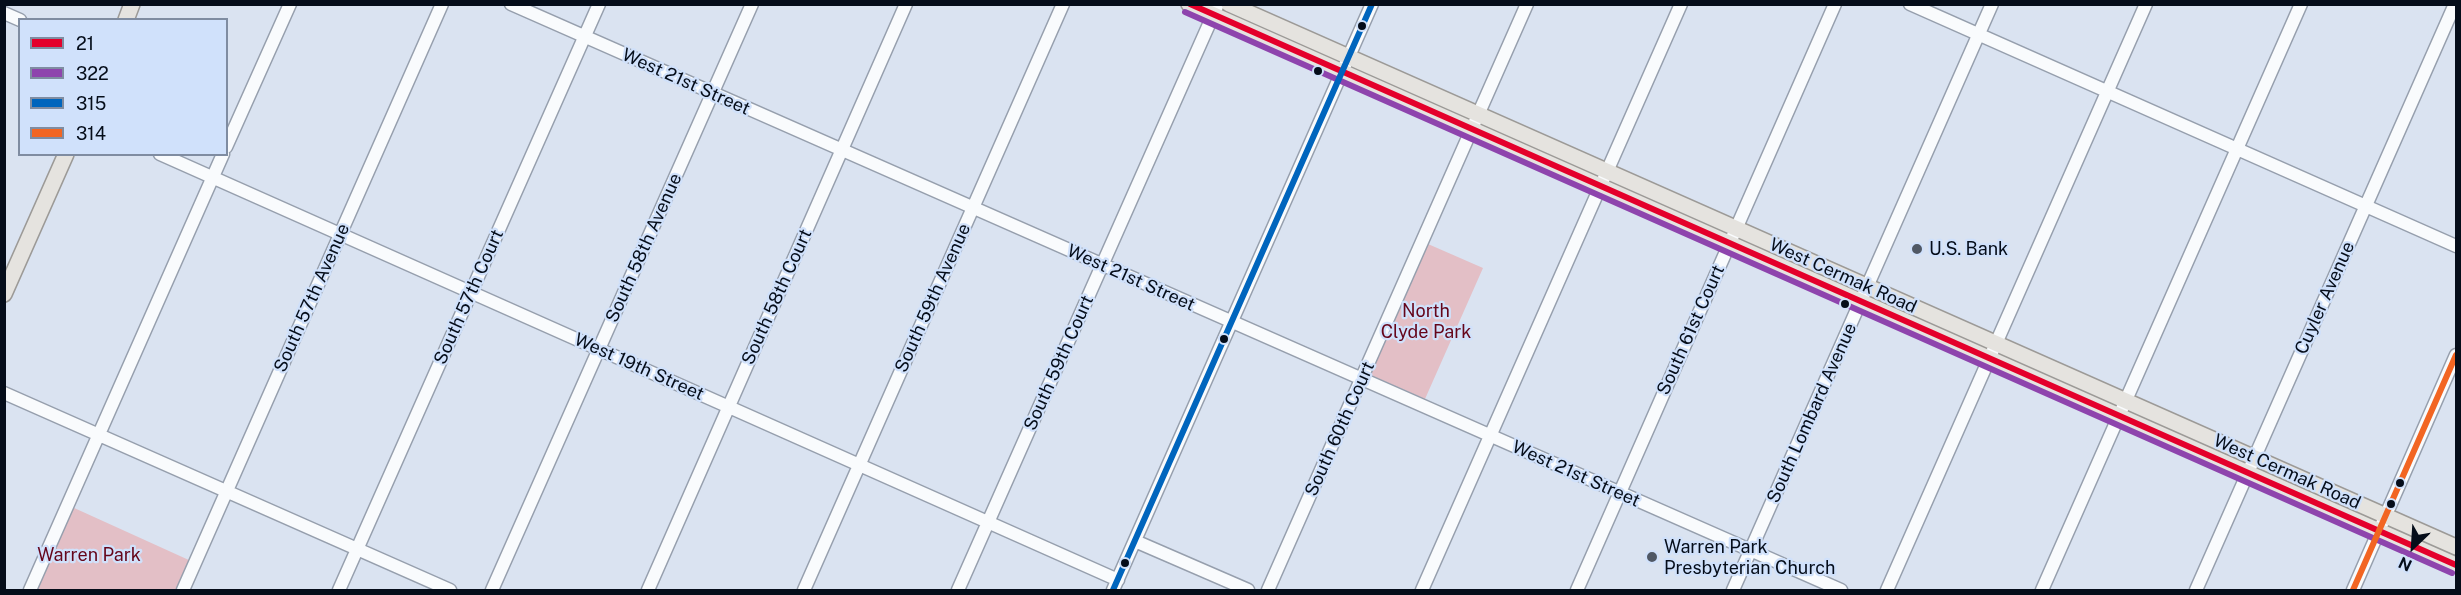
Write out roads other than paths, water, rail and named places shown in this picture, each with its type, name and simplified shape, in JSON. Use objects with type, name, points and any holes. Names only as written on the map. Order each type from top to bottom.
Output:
[{"type":"main road","name":"West Cermak Road","points":[[1189,4],[1215,10],[1345,65],[1478,115],[1604,179],[1733,236],[1861,302],[2457,565]]},
{"type":"main road","name":"West Cermak Road","points":[[1229,4],[1472,129],[1604,179]]},
{"type":"main road","points":[[4,294],[65,156]]},
{"type":"main road","name":"West Cermak Road","points":[[1733,236],[1868,286],[2457,547]]},
{"type":"street","points":[[228,143],[290,4]]},
{"type":"street","name":"South 57th Avenue","points":[[183,591],[442,4]]},
{"type":"street","name":"West 21st Street","points":[[511,4],[1841,591]]},
{"type":"street","name":"South 57th Court","points":[[339,591],[598,4]]},
{"type":"street","name":"South 58th Avenue","points":[[492,591],[752,4]]},
{"type":"street","name":"South 59th Avenue","points":[[804,591],[1063,4]]},
{"type":"street","points":[[1115,586],[1372,4]]},
{"type":"street","name":"South 60th Court","points":[[1268,591],[1527,4]]},
{"type":"street","points":[[1422,591],[1681,4]]},
{"type":"street","name":"South 61st Court","points":[[1576,591],[1835,4]]},
{"type":"street","points":[[1910,4],[2457,246]]},
{"type":"street","name":"South Lombard Avenue","points":[[1733,591],[1992,4]]},
{"type":"street","points":[[1887,591],[2146,4]]},
{"type":"street","points":[[2042,591],[2301,4]]},
{"type":"street","name":"Cuyler Avenue","points":[[2196,591],[2455,4]]},
{"type":"street","name":"South 58th Court","points":[[648,591],[906,5]]},
{"type":"street","name":"South 59th Court","points":[[958,591],[1215,10]]},
{"type":"street","points":[[4,13],[18,19]]},
{"type":"street","name":"West 19th Street","points":[[164,156],[988,522],[1115,586]]},
{"type":"street","points":[[30,591],[222,156]]},
{"type":"street","points":[[2353,591],[2457,355]]},
{"type":"street","points":[[4,393],[450,591]]},
{"type":"street","points":[[1135,541],[1248,591]]},
{"type":"place","name":"U.S. Bank","points":[[1917,249]]},
{"type":"place","name":"Warren Park Presbyterian Church","points":[[1652,557]]},
{"type":"park label","name":"North Clyde Park","points":[[1426,321]]},
{"type":"park label","name":"Warren Park","points":[[89,555]]}]
